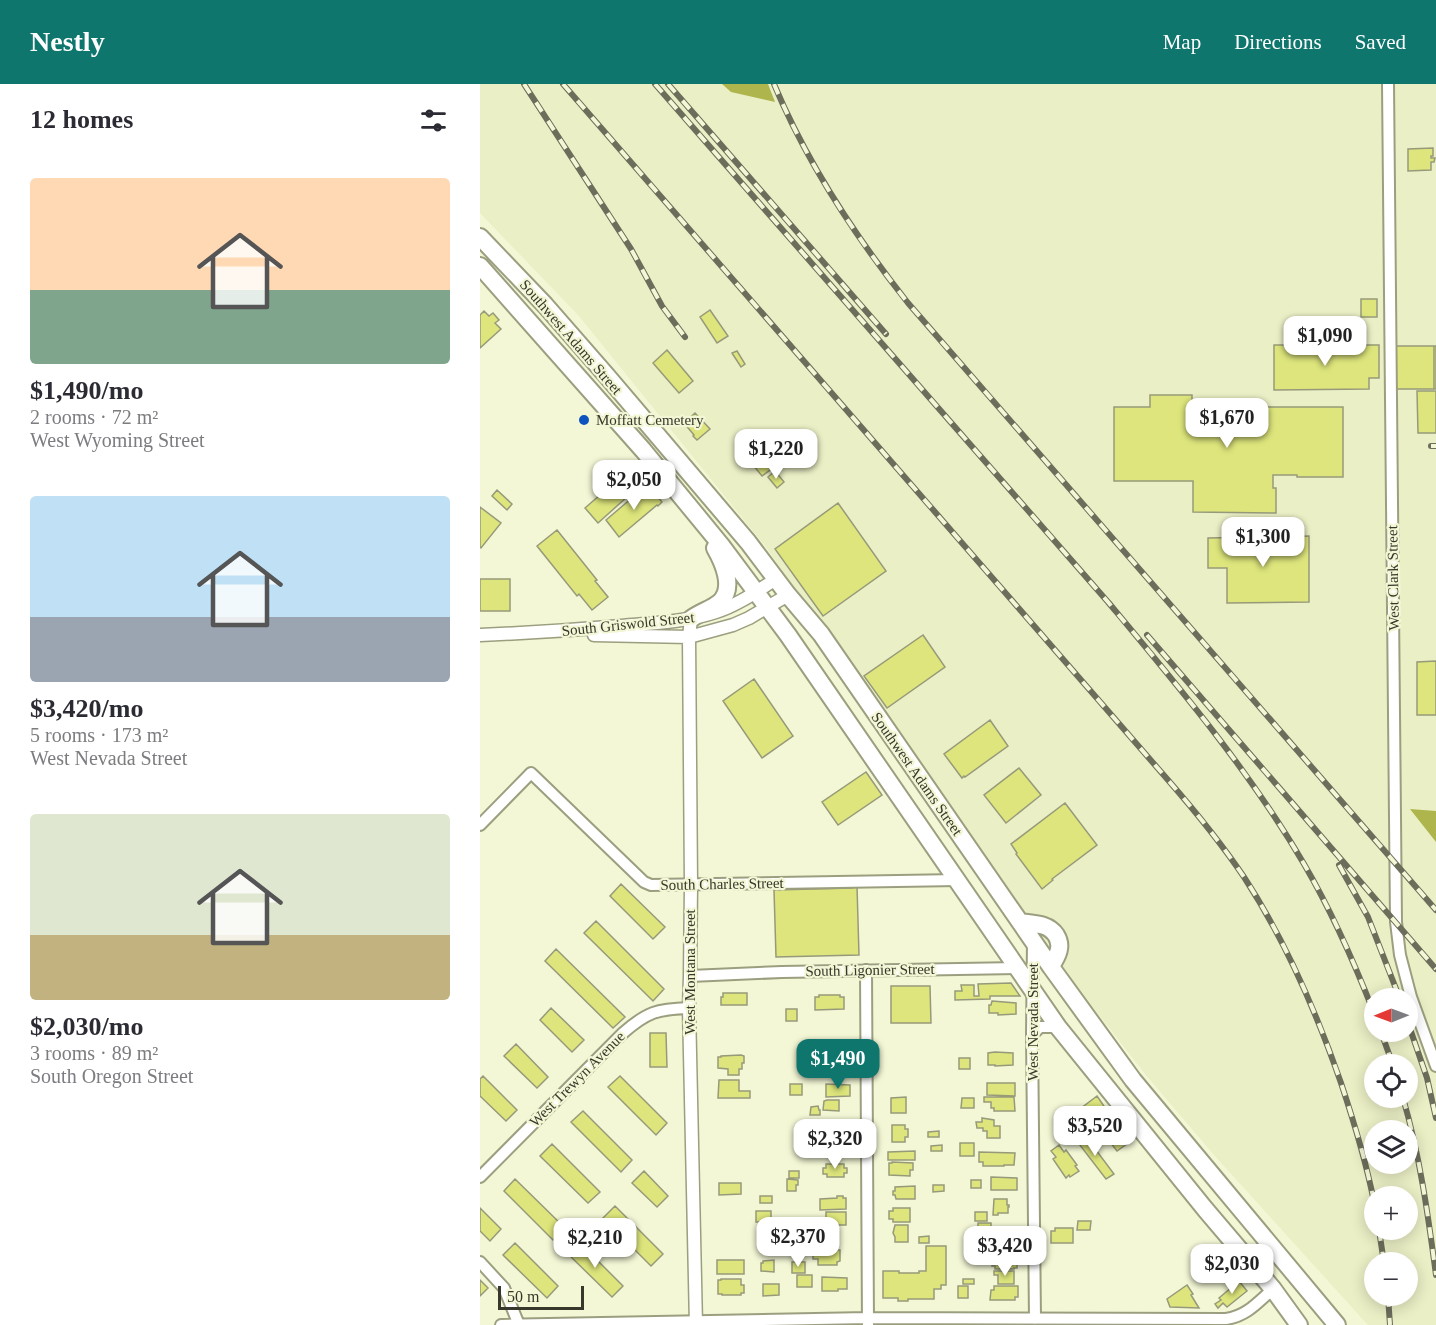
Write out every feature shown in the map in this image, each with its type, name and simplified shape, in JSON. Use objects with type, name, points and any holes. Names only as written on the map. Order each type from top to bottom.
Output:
[{"type":"main road","name":"Southwest Adams Street","points":[[480,237],[545,305],[762,559],[788,595],[821,634],[1050,967],[1133,1080],[1337,1325]]},
{"type":"main road","name":"Southwest Adams Street","points":[[480,266],[684,499],[757,591],[957,880],[1025,968],[1032,987],[1058,1027],[1204,1209],[1273,1289],[1299,1325]]},
{"type":"main road","points":[[684,499],[717,551],[727,581],[726,592],[720,601],[691,618]]},
{"type":"main road","points":[[1020,922],[1041,925],[1052,930],[1060,946],[1050,967]]},
{"type":"street","name":"West Clark Street","points":[[1388,84],[1396,922],[1400,955],[1411,997],[1436,1066]]},
{"type":"street","name":"South Griswold Street","points":[[480,635],[542,633],[691,618],[726,609],[776,579]]},
{"type":"street","name":"South Griswold Street","points":[[542,633],[689,637],[733,625],[788,595]]},
{"type":"street","name":"West Montana Street","points":[[691,618],[689,637],[691,885],[689,1008],[696,1323]]},
{"type":"street","name":"South Charles Street","points":[[480,825],[531,773],[644,882],[651,885],[957,880]]},
{"type":"street","name":"West Nevada Street","points":[[1025,968],[1033,942]]},
{"type":"street","name":"South Ligonier Street","points":[[690,976],[1050,967]]},
{"type":"street","points":[[866,970],[868,1322]]},
{"type":"street","name":"West Nevada Street","points":[[1032,987],[1040,1321]]},
{"type":"street","name":"West Trewyn Avenue","points":[[480,1177],[637,1021],[658,1010],[689,1008]]},
{"type":"street","points":[[1032,1035],[1040,1027],[1058,1027]]},
{"type":"street","points":[[480,1262],[504,1288],[519,1325]]},
{"type":"street","points":[[501,1325],[1217,1322],[1251,1310],[1273,1289]]},
{"type":"shaded area","points":[[480,84],[1436,84],[1436,1325],[1368,1325],[1214,1155],[1145,1074],[1078,988],[765,546],[579,316],[480,213]]},
{"type":"green space","points":[[722,84],[768,84],[775,102],[731,92]]},
{"type":"green space","points":[[1410,809],[1436,811],[1436,842]]},
{"type":"building","points":[[1433,148],[1431,158],[1435,158],[1434,162],[1431,162],[1431,170],[1408,171],[1408,149]]},
{"type":"building","points":[[1361,299],[1377,299],[1377,317],[1361,317]]},
{"type":"building","points":[[710,310],[728,336],[717,343],[700,317]]},
{"type":"building","points":[[484,311],[489,316],[493,313],[499,320],[495,323],[501,329],[480,348],[480,315]]},
{"type":"building","points":[[1274,345],[1379,345],[1379,378],[1369,378],[1369,389],[1274,390]]},
{"type":"building","points":[[1396,346],[1434,346],[1434,389],[1396,389]]},
{"type":"building","points":[[1434,346],[1436,346],[1436,389],[1434,389]]},
{"type":"building","points":[[667,350],[693,381],[679,393],[653,363]]},
{"type":"building","points":[[737,351],[745,364],[741,367],[732,353]]},
{"type":"building","points":[[1417,391],[1436,391],[1436,433],[1418,433]]},
{"type":"building","points":[[1150,395],[1192,395],[1192,407],[1343,407],[1343,477],[1273,475],[1273,488],[1276,488],[1276,513],[1193,512],[1193,481],[1114,481],[1114,407],[1150,407]]},
{"type":"building","points":[[695,413],[710,429],[697,440],[684,423]]},
{"type":"building","points":[[759,452],[773,468],[762,476],[749,460]]},
{"type":"building","points":[[775,471],[784,482],[777,488],[768,477]]},
{"type":"building","points":[[624,474],[637,488],[598,523],[585,508]]},
{"type":"building","points":[[646,486],[662,502],[619,537],[606,520]]},
{"type":"building","points":[[497,490],[512,504],[507,510],[492,496]]},
{"type":"building","points":[[838,503],[886,571],[823,616],[775,549]]},
{"type":"building","points":[[480,507],[501,523],[481,548],[480,547]]},
{"type":"building","points":[[557,530],[608,597],[592,610],[579,594],[577,596],[537,546]]},
{"type":"building","points":[[1309,536],[1309,602],[1227,603],[1227,568],[1208,568],[1208,538]]},
{"type":"building","points":[[480,579],[510,579],[510,611],[480,611]]},
{"type":"building","points":[[923,635],[945,667],[887,708],[864,676]]},
{"type":"building","points":[[1436,661],[1436,715],[1417,715],[1417,662]]},
{"type":"building","points":[[754,679],[793,736],[762,758],[723,701]]},
{"type":"building","points":[[990,720],[1008,746],[962,778],[944,754]]},
{"type":"building","points":[[1019,768],[1041,795],[1006,823],[984,795]]},
{"type":"building","points":[[866,772],[882,795],[838,825],[822,802]]},
{"type":"building","points":[[1065,803],[1097,845],[1042,889],[1011,844]]},
{"type":"building","points":[[621,884],[665,927],[653,939],[610,896]]},
{"type":"building","points":[[852,886],[857,886],[859,955],[776,957],[774,890],[852,888]]},
{"type":"building","points":[[596,921],[664,989],[653,1001],[584,933]]},
{"type":"building","points":[[556,949],[625,1017],[613,1028],[545,961]]},
{"type":"building","points":[[1011,983],[1020,996],[990,996],[990,999],[955,1000],[955,991],[962,991],[961,985],[974,985],[974,996],[979,996],[978,984]]},
{"type":"building","points":[[891,986],[930,986],[931,1023],[891,1023]]},
{"type":"building","points":[[723,993],[747,993],[747,1005],[721,1005]]},
{"type":"building","points":[[819,995],[844,997],[844,1009],[815,1010],[815,997]]},
{"type":"building","points":[[992,1001],[1016,1003],[1016,1014],[989,1013],[989,1005]]},
{"type":"building","points":[[551,1008],[584,1040],[572,1052],[540,1020]]},
{"type":"building","points":[[786,1009],[797,1009],[797,1021],[786,1021]]},
{"type":"building","points":[[650,1033],[666,1033],[667,1067],[650,1067]]},
{"type":"building","points":[[516,1044],[548,1077],[537,1088],[504,1056]]},
{"type":"building","points":[[988,1053],[1013,1053],[1013,1065],[988,1065]]},
{"type":"building","points":[[744,1056],[744,1063],[742,1063],[742,1069],[739,1069],[739,1075],[728,1075],[728,1069],[718,1068],[718,1057]]},
{"type":"building","points":[[959,1058],[970,1058],[970,1069],[959,1069]]},
{"type":"building","points":[[483,1076],[517,1110],[506,1121],[480,1096],[480,1079]]},
{"type":"building","points":[[620,1076],[667,1123],[656,1135],[608,1087]]},
{"type":"building","points":[[719,1080],[739,1080],[739,1091],[750,1091],[750,1098],[718,1098]]},
{"type":"building","points":[[987,1083],[1015,1083],[1015,1096],[987,1095]]},
{"type":"building","points":[[790,1084],[802,1084],[802,1095],[790,1095]]},
{"type":"building","points":[[826,1084],[850,1085],[850,1096],[826,1097]]},
{"type":"building","points":[[1097,1096],[1106,1109],[1079,1129],[1073,1122],[1084,1114],[1080,1109]]},
{"type":"building","points":[[906,1097],[906,1113],[891,1113],[891,1098]]},
{"type":"building","points":[[984,1097],[1014,1097],[1015,1111],[994,1111],[994,1108],[991,1108],[991,1102],[984,1102]]},
{"type":"building","points":[[962,1098],[974,1098],[974,1108],[961,1108]]},
{"type":"building","points":[[839,1100],[839,1111],[823,1110],[824,1101]]},
{"type":"building","points":[[818,1106],[820,1115],[810,1115],[811,1107]]},
{"type":"building","points":[[583,1111],[632,1160],[621,1172],[571,1122]]},
{"type":"building","points":[[982,1118],[994,1120],[994,1126],[1000,1126],[1000,1138],[987,1138],[987,1131],[977,1128],[976,1122],[982,1122]]},
{"type":"building","points":[[892,1125],[905,1125],[905,1129],[908,1129],[908,1137],[905,1137],[905,1142],[892,1142]]},
{"type":"building","points":[[1120,1126],[1131,1141],[1117,1151],[1106,1137]]},
{"type":"building","points":[[939,1131],[939,1137],[928,1137],[928,1132]]},
{"type":"building","points":[[1084,1134],[1114,1174],[1106,1179],[1076,1140]]},
{"type":"building","points":[[960,1143],[974,1143],[974,1156],[960,1156]]},
{"type":"building","points":[[552,1144],[600,1192],[588,1203],[540,1156]]},
{"type":"building","points":[[942,1145],[942,1151],[931,1151],[931,1146]]},
{"type":"building","points":[[1059,1145],[1064,1152],[1066,1150],[1077,1165],[1075,1166],[1079,1171],[1070,1177],[1069,1175],[1066,1178],[1053,1159],[1056,1157],[1051,1151]]},
{"type":"building","points":[[915,1151],[915,1160],[888,1160],[888,1152]]},
{"type":"building","points":[[979,1152],[1015,1153],[1014,1165],[983,1166],[983,1162],[979,1162]]},
{"type":"building","points":[[889,1163],[913,1163],[910,1176],[889,1175]]},
{"type":"building","points":[[826,1164],[844,1164],[847,1173],[844,1173],[844,1177],[827,1177],[827,1174],[823,1174]]},
{"type":"building","points":[[644,1171],[668,1196],[657,1207],[632,1183]]},
{"type":"building","points":[[789,1171],[799,1171],[799,1178],[789,1178]]},
{"type":"building","points":[[991,1177],[1017,1178],[1017,1190],[991,1190]]},
{"type":"building","points":[[515,1179],[565,1228],[553,1240],[504,1191]]},
{"type":"building","points":[[787,1179],[798,1180],[796,1191],[787,1191]]},
{"type":"building","points":[[971,1180],[981,1180],[981,1188],[971,1188]]},
{"type":"building","points":[[719,1183],[741,1183],[741,1194],[719,1195]]},
{"type":"building","points":[[933,1185],[944,1185],[944,1191],[933,1192]]},
{"type":"building","points":[[915,1186],[915,1199],[896,1199],[893,1195],[895,1187]]},
{"type":"building","points":[[760,1196],[772,1196],[772,1203],[760,1203]]},
{"type":"building","points":[[837,1196],[846,1198],[846,1209],[820,1210],[820,1199],[837,1198]]},
{"type":"building","points":[[994,1199],[1007,1199],[1008,1213],[993,1215]]},
{"type":"building","points":[[615,1206],[663,1254],[651,1266],[603,1218]]},
{"type":"building","points":[[480,1208],[501,1229],[490,1241],[480,1231]]},
{"type":"building","points":[[893,1208],[910,1208],[910,1222],[893,1222],[893,1219],[889,1219],[889,1211],[893,1211]]},
{"type":"building","points":[[756,1211],[771,1211],[771,1222],[756,1222]]},
{"type":"building","points":[[826,1212],[846,1212],[846,1225],[826,1225]]},
{"type":"building","points":[[975,1212],[987,1212],[987,1221],[975,1221]]},
{"type":"building","points":[[1078,1221],[1091,1221],[1090,1230],[1077,1230]]},
{"type":"building","points":[[978,1223],[991,1223],[991,1228],[978,1228]]},
{"type":"building","points":[[895,1225],[908,1225],[908,1242],[895,1242],[893,1233]]},
{"type":"building","points":[[794,1227],[809,1227],[809,1241],[795,1241]]},
{"type":"building","points":[[1055,1228],[1073,1228],[1073,1243],[1051,1243],[1051,1231],[1055,1231]]},
{"type":"building","points":[[999,1235],[1014,1236],[1016,1244],[1014,1244],[1014,1251],[999,1251]]},
{"type":"building","points":[[929,1236],[929,1243],[919,1243],[919,1237]]},
{"type":"building","points":[[578,1241],[623,1286],[612,1297],[567,1253]]},
{"type":"building","points":[[515,1243],[558,1286],[547,1298],[503,1255]]},
{"type":"building","points":[[926,1246],[946,1246],[946,1285],[941,1285],[941,1289],[934,1289],[934,1299],[898,1301],[898,1298],[883,1298],[883,1271],[919,1273],[919,1271],[926,1271]]},
{"type":"building","points":[[817,1250],[840,1250],[840,1261],[837,1265],[818,1265],[818,1259],[813,1259],[813,1254],[817,1254]]},
{"type":"building","points":[[992,1256],[1017,1257],[1017,1268],[995,1269],[995,1266],[992,1266]]},
{"type":"building","points":[[717,1260],[744,1260],[744,1274],[717,1274]]},
{"type":"building","points":[[774,1260],[774,1272],[761,1271],[763,1261]]},
{"type":"building","points":[[792,1262],[805,1262],[805,1273],[792,1273]]},
{"type":"building","points":[[994,1271],[1014,1271],[1014,1284],[998,1284],[998,1275],[994,1275]]},
{"type":"building","points":[[797,1275],[812,1275],[812,1287],[797,1287]]},
{"type":"building","points":[[822,1277],[847,1278],[847,1289],[822,1291]]},
{"type":"building","points":[[741,1279],[744,1293],[741,1295],[718,1294],[718,1280]]},
{"type":"building","points":[[963,1279],[974,1279],[974,1284],[963,1284]]},
{"type":"building","points":[[480,1280],[488,1288],[480,1296]]},
{"type":"building","points":[[1239,1281],[1247,1291],[1227,1307],[1223,1303],[1218,1308],[1215,1304],[1221,1300],[1219,1298]]},
{"type":"building","points":[[763,1284],[779,1284],[779,1295],[763,1296]]},
{"type":"building","points":[[1187,1285],[1199,1308],[1170,1307],[1167,1299]]},
{"type":"building","points":[[958,1286],[968,1286],[968,1298],[958,1298]]},
{"type":"building","points":[[994,1286],[1018,1286],[1018,1297],[1015,1297],[1015,1300],[990,1300]]},
{"type":"railway","points":[[524,84],[631,249],[662,306],[685,337]]},
{"type":"railway","points":[[563,84],[1168,780],[1226,852],[1273,926],[1310,1003],[1346,1098],[1370,1186]]},
{"type":"railway","points":[[655,84],[1108,602],[1212,729],[1260,795],[1304,864],[1342,937],[1364,988]]},
{"type":"railway","points":[[668,84],[886,334]]},
{"type":"railway","points":[[774,84],[801,142],[834,198],[869,252],[908,303],[1436,910]]},
{"type":"railway","points":[[1431,446],[1436,446]]},
{"type":"railway","points":[[1147,635],[1436,969]]},
{"type":"railway","points":[[1339,865],[1368,917],[1396,988]]},
{"type":"railway","points":[[1385,1042],[1389,1054]]},
{"type":"railway","points":[[1415,1042],[1427,1078],[1436,1118]]},
{"type":"railway","points":[[1406,1108],[1427,1208],[1436,1275]]},
{"type":"railway","points":[[1381,1240],[1382,1252]]},
{"type":"railway","points":[[1389,1306],[1390,1325]]},
{"type":"place","name":"Moffatt Cemetery","points":[[584,420]]}]
